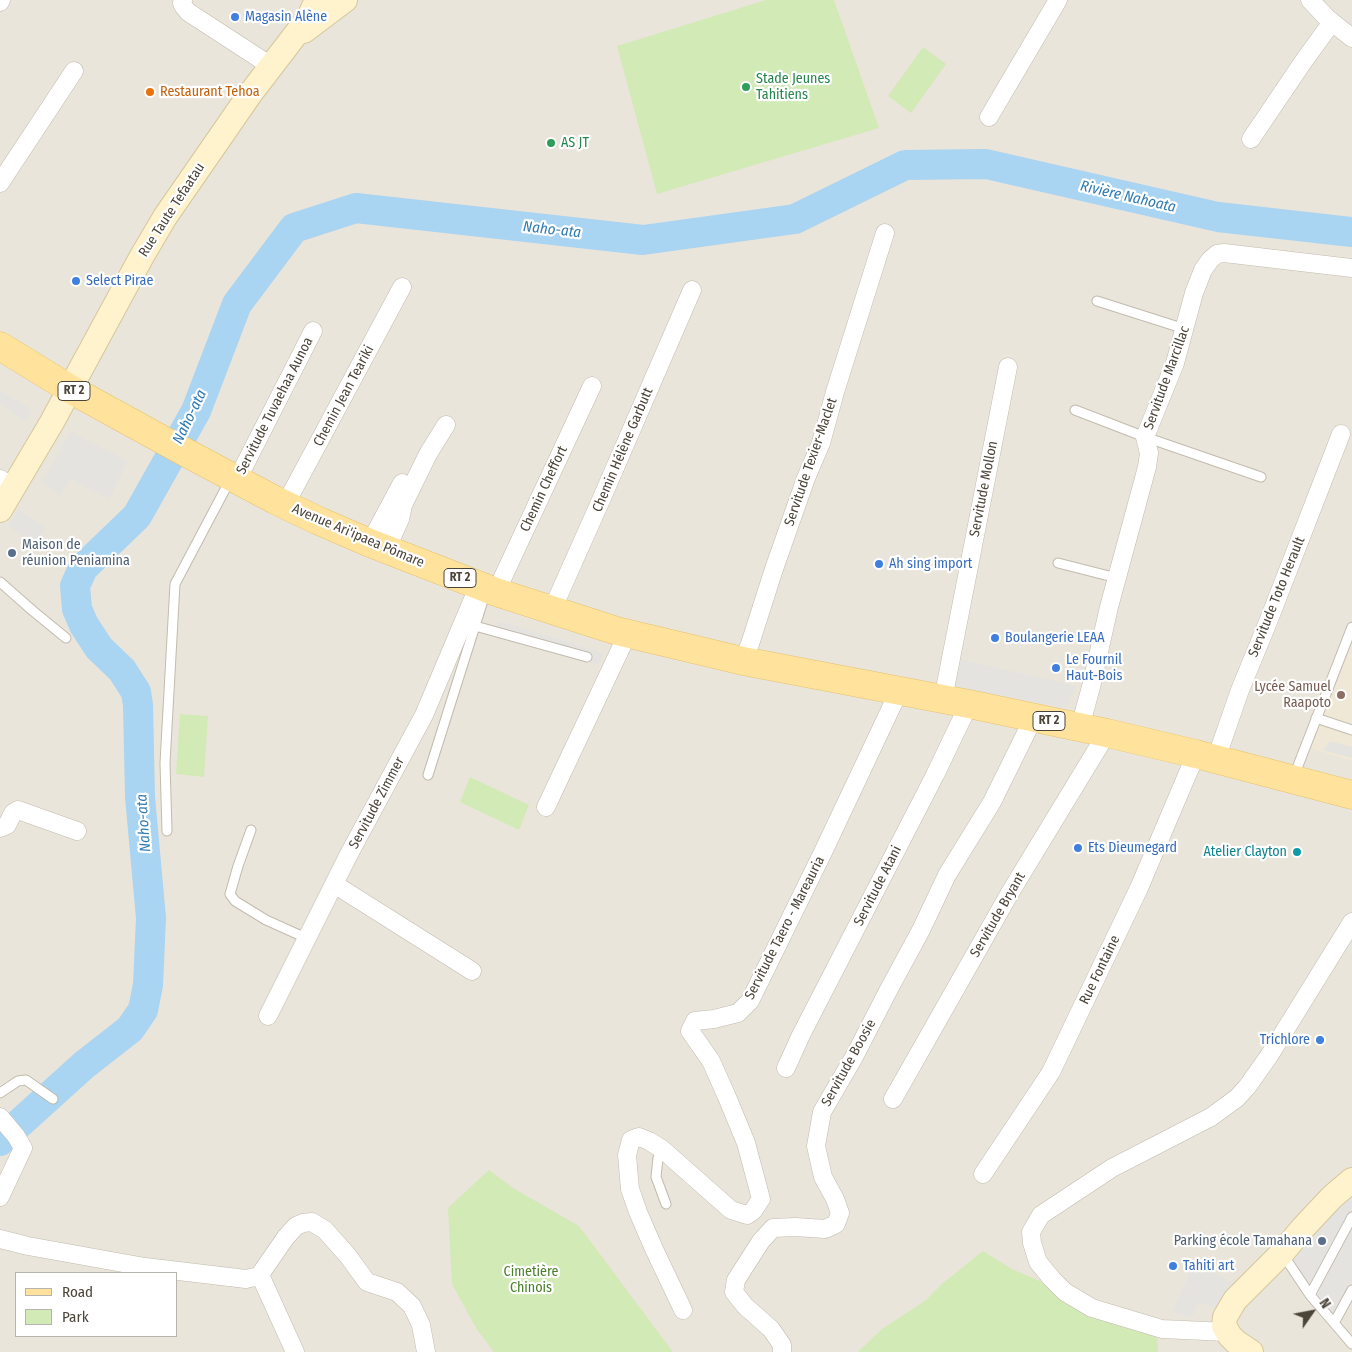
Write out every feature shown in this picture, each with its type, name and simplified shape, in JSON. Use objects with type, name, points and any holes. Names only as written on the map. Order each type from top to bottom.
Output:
[{"type":"main road","name":"Rue Taute Tefaatau","points":[[0,510],[7,483],[52,422],[142,256],[165,218],[271,66],[309,17],[318,0]]},
{"type":"main road","points":[[290,40],[323,18],[345,0]]},
{"type":"main road","name":"Avenue Ari'ipaea Pōmare","points":[[0,346],[70,389],[234,479],[285,505],[378,547],[552,610],[628,633],[742,661]]},
{"type":"main road","name":"RT 2","points":[[742,661],[1080,727],[1206,757],[1352,796]]},
{"type":"main road","points":[[1237,1344],[1224,1326],[1225,1317],[1235,1300],[1282,1253],[1332,1197],[1352,1180]]},
{"type":"street","points":[[183,0],[182,3],[188,12],[271,66]]},
{"type":"street","points":[[989,117],[1058,0]]},
{"type":"street","points":[[1310,0],[1332,22],[1352,38]]},
{"type":"street","points":[[1251,139],[1332,22]]},
{"type":"street","points":[[0,183],[74,70]]},
{"type":"street","name":"Servitude Texier-Maclet","points":[[742,661],[750,644],[806,478],[821,443],[838,382],[886,233]]},
{"type":"street","name":"Servitude Marcillac","points":[[1080,727],[1147,466],[1149,453],[1146,437],[1175,363],[1194,293],[1203,270],[1217,254],[1224,253],[1352,268]]},
{"type":"street","name":"Chemin Jean Teariki","points":[[285,505],[402,287]]},
{"type":"street","name":"Chemin Hélène Garbutt","points":[[552,610],[602,500],[692,290]]},
{"type":"street","name":"Servitude Tuvaehaa Aunoa","points":[[234,479],[313,332]]},
{"type":"street","name":"Servitude Mollon","points":[[956,702],[1008,367]]},
{"type":"street","name":"Chemin Cheffort","points":[[488,588],[592,386]]},
{"type":"street","points":[[378,547],[441,423]]},
{"type":"street","name":"Servitude Toto Herault","points":[[1206,757],[1240,690],[1341,434]]},
{"type":"street","name":"Servitude Zimmer","points":[[268,1016],[306,938],[424,715],[488,588]]},
{"type":"street","points":[[546,807],[628,633]]},
{"type":"street","name":"Servitude Taero - Mareauria","points":[[683,1310],[650,1242],[630,1188],[627,1156],[631,1140],[639,1137],[662,1149],[731,1210],[747,1215],[753,1211],[761,1199],[746,1143],[727,1097],[711,1060],[690,1031],[695,1021],[738,1014],[750,1001],[899,691]]},
{"type":"street","name":"Servitude Atani","points":[[786,1068],[934,775],[956,702]]},
{"type":"street","name":"Servitude Boosie","points":[[782,1352],[782,1345],[771,1329],[745,1306],[734,1292],[736,1280],[761,1241],[773,1228],[825,1229],[836,1224],[840,1213],[823,1177],[816,1146],[822,1112],[854,1057],[922,930],[947,875],[992,802],[1034,717]]},
{"type":"street","name":"Servitude Bryant","points":[[893,1099],[1011,891],[1106,733]]},
{"type":"street","name":"Rue Fontaine","points":[[983,1174],[1051,1072],[1139,888],[1206,757]]},
{"type":"street","points":[[0,828],[7,825],[13,813],[18,810],[77,832]]},
{"type":"street","points":[[334,884],[472,971]]},
{"type":"street","points":[[1237,1344],[1162,1329],[1092,1308],[1065,1292],[1038,1262],[1032,1243],[1031,1232],[1041,1215],[1112,1168],[1212,1117],[1237,1098],[1269,1056],[1352,922]]},
{"type":"street","points":[[0,1117],[16,1136],[23,1148],[0,1197]]},
{"type":"street","points":[[0,1239],[28,1246],[154,1268],[246,1279],[260,1275],[286,1237],[296,1226],[312,1222],[325,1230],[348,1256],[366,1282],[397,1292],[412,1306],[421,1325],[426,1352]]},
{"type":"street","points":[[260,1275],[295,1352]]},
{"type":"lane","points":[[1097,301],[1185,329]]},
{"type":"lane","points":[[1075,410],[1261,477]]},
{"type":"lane","points":[[167,831],[165,764],[175,584],[234,479]]},
{"type":"lane","points":[[1058,563],[1117,578]]},
{"type":"lane","points":[[0,582],[66,638]]},
{"type":"lane","points":[[428,775],[488,588]]},
{"type":"lane","points":[[476,626],[587,657]]},
{"type":"lane","points":[[1292,780],[1352,627]]},
{"type":"lane","points":[[1316,718],[1352,730]]},
{"type":"lane","points":[[250,830],[230,894],[235,901],[266,920],[306,938]]},
{"type":"lane","points":[[0,1093],[18,1081],[26,1080],[53,1099]]},
{"type":"lane","points":[[662,1149],[658,1158],[656,1177],[666,1204]]},
{"type":"lane","points":[[1310,1295],[1352,1217]]},
{"type":"lane","points":[[1282,1253],[1310,1295],[1352,1344]]},
{"type":"lane","points":[[1334,1323],[1352,1290]]},
{"type":"shaded area","points":[[0,0],[1352,0],[1352,1352],[0,1352]]},
{"type":"shaded area","points":[[0,390],[32,410],[25,421],[0,404]]},
{"type":"shaded area","points":[[71,432],[128,461],[109,499],[70,479],[60,496],[42,482]]},
{"type":"shaded area","points":[[19,510],[46,527],[36,545],[8,526]]},
{"type":"shaded area","points":[[499,621],[604,653],[598,665],[490,631]]},
{"type":"shaded area","name":"Lycée Samuel Raapoto","points":[[1352,642],[1352,761],[1309,748]]},
{"type":"shaded area","points":[[959,659],[1076,686],[1066,708],[953,687]]},
{"type":"shaded area","points":[[1330,741],[1352,747],[1352,758],[1323,750]]},
{"type":"shaded area","name":"Parking école Tamahana","points":[[1352,1180],[1352,1290],[1334,1323],[1282,1253]]},
{"type":"shaded area","points":[[1195,1263],[1235,1284],[1216,1308],[1199,1303],[1191,1318],[1172,1312]]},
{"type":"green space","name":"Stade Jeunes Tahitiens","points":[[766,0],[834,0],[879,128],[657,194],[617,46]]},
{"type":"green space","points":[[923,47],[946,64],[911,113],[888,96]]},
{"type":"green space","points":[[180,714],[208,716],[204,777],[176,774]]},
{"type":"green space","points":[[470,777],[529,805],[519,830],[460,802]]},
{"type":"green space","name":"Cimetière Chinois","points":[[489,1170],[513,1188],[579,1226],[673,1352],[494,1352],[476,1328],[452,1284],[448,1208]]},
{"type":"green space","points":[[983,1251],[1012,1269],[1040,1281],[1071,1304],[1157,1338],[1158,1352],[858,1352],[882,1329],[925,1301],[942,1284]]},
{"type":"waterway","name":"Naho-ata","points":[[0,1141],[84,1065],[130,1029],[143,1010],[148,985],[151,918],[140,797],[138,705],[136,692],[122,670],[99,648],[84,625],[77,609],[75,586],[83,568],[137,516],[196,411],[237,304],[294,228],[356,208],[643,240],[795,219],[905,165],[986,164],[1218,217],[1352,232]]},
{"type":"place","name":"Magasin Alène","points":[[235,17]]},
{"type":"place","name":"Stade Jeunes Tahitiens","points":[[746,87]]},
{"type":"place","name":"Restaurant Tehoa","points":[[150,92]]},
{"type":"place","name":"AS JT","points":[[551,143]]},
{"type":"place","name":"Select Pirae","points":[[76,281]]},
{"type":"place","name":"Maison de réunion Peniamina","points":[[12,553]]},
{"type":"place","name":"Ah sing import","points":[[879,564]]},
{"type":"place","name":"Boulangerie LEAA","points":[[995,638]]},
{"type":"place","name":"Le Fournil Haut-Bois","points":[[1056,668]]},
{"type":"place","name":"Lycée Samuel Raapoto","points":[[1341,695]]},
{"type":"place","name":"Ets Dieumegard","points":[[1078,848]]},
{"type":"place","name":"Atelier Clayton","points":[[1297,852]]},
{"type":"place","name":"Trichlore","points":[[1320,1040]]},
{"type":"place","name":"Parking école Tamahana","points":[[1322,1241]]},
{"type":"place","name":"Tahiti art","points":[[1173,1266]]},
{"type":"water label","name":"Rivière Nahoata","points":[[1128,197]]}]
